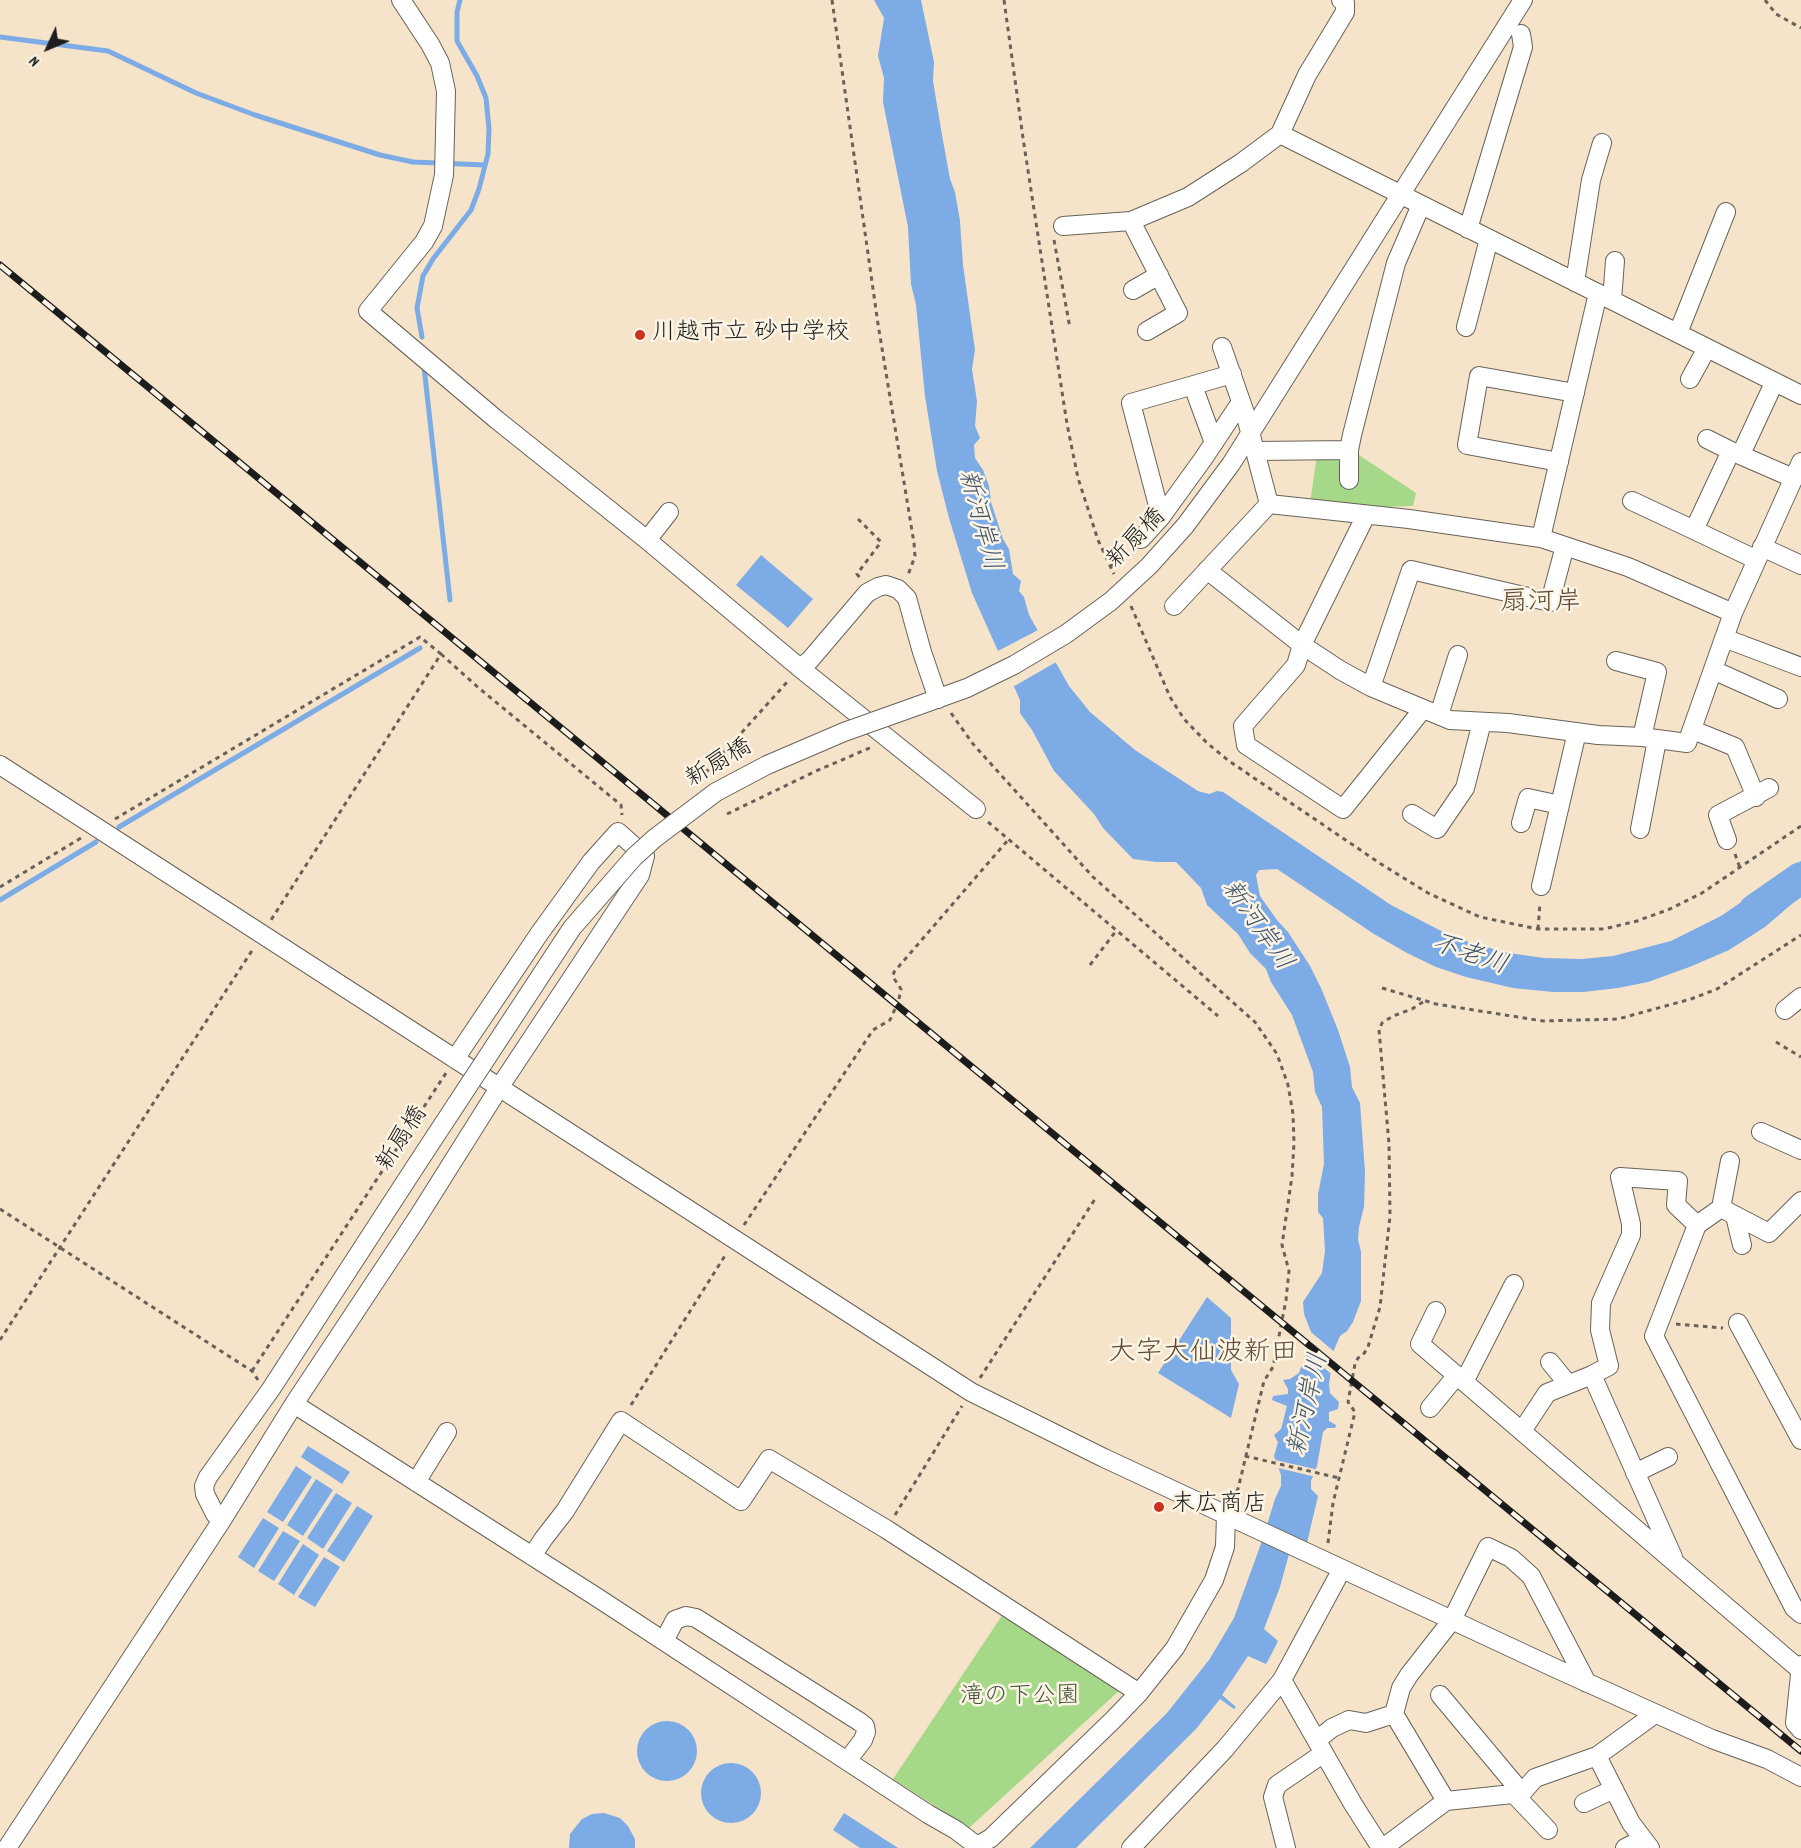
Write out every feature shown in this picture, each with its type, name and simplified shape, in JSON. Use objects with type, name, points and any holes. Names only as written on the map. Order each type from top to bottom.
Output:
[{"type":"street","points":[[400,0],[440,63],[446,91],[444,175],[437,210],[429,234],[368,310],[497,420],[976,809]]},
{"type":"street","points":[[1063,226],[1131,220],[1188,197],[1241,163],[1280,134],[1307,75],[1345,12],[1345,3],[1341,0]]},
{"type":"street","name":"新扇橋","points":[[222,1520],[209,1504],[204,1486],[208,1477],[272,1389],[565,937],[596,899],[654,838],[716,792],[767,765],[843,732],[917,706],[944,704],[967,688],[1040,651],[1111,602],[1149,566],[1253,443],[1516,2]]},
{"type":"street","points":[[1468,229],[1523,47],[1521,34]]},
{"type":"street","points":[[1280,134],[1801,395]]},
{"type":"street","points":[[1575,282],[1591,180],[1602,143]]},
{"type":"street","points":[[1349,480],[1349,450],[1396,263],[1421,205]]},
{"type":"street","points":[[1678,333],[1726,212]]},
{"type":"street","points":[[1131,220],[1178,313],[1147,331]]},
{"type":"street","points":[[1466,327],[1489,239]]},
{"type":"street","points":[[1541,538],[1575,393],[1615,261]]},
{"type":"street","points":[[1133,290],[1159,275]]},
{"type":"street","points":[[1222,347],[1241,402],[1269,504]]},
{"type":"street","points":[[1690,379],[1707,348]]},
{"type":"street","points":[[1161,517],[1131,404],[1232,374]]},
{"type":"street","points":[[1559,462],[1467,445],[1479,376],[1575,393]]},
{"type":"street","points":[[1694,530],[1774,382]]},
{"type":"street","points":[[1193,386],[1214,443]]},
{"type":"street","points":[[1137,543],[1161,517],[1241,402]]},
{"type":"street","points":[[1207,570],[1302,645],[1340,670],[1371,687],[1450,720],[1688,743],[1733,613],[1796,481],[1707,439]]},
{"type":"street","points":[[1253,443],[1349,450]]},
{"type":"street","points":[[1632,501],[1694,530],[1760,554],[1801,565]]},
{"type":"street","points":[[1269,504],[1541,538],[1628,567],[1733,613]]},
{"type":"street","points":[[1174,606],[1269,504]]},
{"type":"street","points":[[647,540],[669,512]]},
{"type":"street","points":[[1366,515],[1302,645],[1296,664],[1243,726],[1246,745],[1343,809],[1431,712],[1458,656]]},
{"type":"street","points":[[1371,687],[1411,570],[1550,602],[1565,546]]},
{"type":"street","points":[[800,668],[810,660],[867,592],[878,586],[886,585],[898,589],[911,606],[921,652],[944,704]]},
{"type":"street","points":[[1724,638],[1801,667]]},
{"type":"street","points":[[1616,661],[1657,672],[1641,829]]},
{"type":"street","points":[[1713,670],[1778,699]]},
{"type":"street","points":[[1412,814],[1437,829],[1465,788],[1482,722]]},
{"type":"street","points":[[1693,730],[1735,747],[1763,793],[1718,815],[1727,840]]},
{"type":"street","points":[[1541,886],[1577,732]]},
{"type":"street","points":[[0,765],[971,1392],[1233,1518],[1322,1552],[1342,1569],[1587,1683],[1712,1739],[1767,1759],[1801,1777]]},
{"type":"street","points":[[1521,823],[1528,798],[1560,805]]},
{"type":"street","points":[[7,1848],[222,1520],[294,1404],[416,1220],[499,1088],[640,876],[645,856],[618,832],[591,862],[539,934],[455,1059]]},
{"type":"street","points":[[1785,1010],[1801,997]]},
{"type":"street","points":[[1761,1132],[1801,1150]]},
{"type":"street","points":[[1730,1161],[1728,1212],[1742,1245]]},
{"type":"street","points":[[1522,1431],[1547,1393],[1609,1366],[1600,1330],[1601,1303],[1631,1235],[1631,1224],[1620,1177],[1678,1181],[1676,1205],[1697,1225]]},
{"type":"street","points":[[1801,1201],[1769,1233],[1728,1212],[1697,1225],[1654,1336],[1794,1608],[1801,1614]]},
{"type":"street","points":[[1431,1408],[1460,1378],[1514,1284]]},
{"type":"street","points":[[1436,1311],[1420,1344],[1800,1667],[1795,1723],[1801,1730]]},
{"type":"street","points":[[1738,1323],[1801,1440]]},
{"type":"street","points":[[1550,1362],[1568,1384]]},
{"type":"street","points":[[1592,1375],[1675,1562]]},
{"type":"street","points":[[294,1404],[664,1641],[956,1830],[977,1846],[991,1838],[1139,1693],[1175,1648],[1214,1580],[1233,1518]]},
{"type":"street","points":[[532,1556],[565,1511],[621,1421],[741,1500],[769,1459],[886,1529],[1139,1693]]},
{"type":"street","points":[[416,1482],[447,1432]]},
{"type":"street","points":[[1635,1473],[1668,1457]]},
{"type":"street","points":[[1446,1801],[1394,1714],[1401,1688],[1408,1675],[1452,1620],[1488,1547],[1511,1558],[1531,1576],[1587,1683]]},
{"type":"street","points":[[1131,1848],[1225,1749],[1282,1680],[1342,1569]]},
{"type":"street","points":[[664,1641],[675,1620],[686,1616],[696,1618],[860,1722],[865,1726],[863,1740],[847,1761]]},
{"type":"street","points":[[1282,1680],[1379,1847],[1446,1801],[1518,1794],[1535,1778],[1597,1756],[1655,1714]]},
{"type":"street","points":[[1440,1695],[1548,1830]]},
{"type":"street","points":[[1286,1848],[1273,1797],[1277,1785],[1320,1747],[1332,1728],[1349,1720],[1366,1723],[1394,1714]]},
{"type":"street","points":[[1597,1756],[1631,1823],[1646,1844],[1625,1848]]},
{"type":"street","points":[[1584,1803],[1614,1789]]},
{"type":"path","points":[[832,0],[878,324],[914,543],[915,555],[911,572],[906,577]]},
{"type":"path","points":[[1004,0],[1067,424],[1078,478],[1098,540],[1110,567],[1137,543]]},
{"type":"path","points":[[1765,0],[1776,14],[1801,27]]},
{"type":"path","points":[[1063,226],[1052,232],[1070,328]]},
{"type":"path","points":[[858,519],[882,542],[857,574],[861,580]]},
{"type":"path","points":[[441,654],[621,805],[622,814],[618,832]]},
{"type":"path","points":[[698,778],[708,770],[800,668]]},
{"type":"path","points":[[944,704],[973,744],[1093,877],[1255,1022],[1277,1054],[1288,1085],[1293,1114],[1292,1176],[1282,1245],[1289,1272],[1273,1367],[1264,1381],[1238,1489],[1227,1504],[1233,1518]]},
{"type":"path","points":[[727,813],[816,771],[869,750],[885,735]]},
{"type":"path","points":[[976,809],[1008,840],[1218,1016]]},
{"type":"path","points":[[0,887],[97,829]]},
{"type":"path","points":[[899,999],[901,989],[893,977],[894,972],[1008,840]]},
{"type":"path","points":[[1538,929],[1541,886]]},
{"type":"path","points":[[1090,965],[1116,930]]},
{"type":"path","points":[[1382,988],[1436,1004],[1543,1021],[1618,1019],[1691,999],[1717,989],[1801,935]]},
{"type":"path","points":[[1322,1552],[1337,1478],[1355,1412],[1348,1402],[1355,1364],[1368,1347],[1380,1307],[1390,1216],[1389,1144],[1379,1030],[1382,1023],[1426,1000]]},
{"type":"path","points":[[621,1421],[735,1240],[873,1030],[890,1020],[895,1009]]},
{"type":"path","points":[[1776,1042],[1801,1057]]},
{"type":"path","points":[[252,1371],[455,1059]]},
{"type":"path","points":[[886,1529],[1095,1199]]},
{"type":"path","points":[[0,1209],[252,1371],[259,1382],[272,1389]]},
{"type":"path","points":[[1659,1322],[1726,1328],[1738,1323]]},
{"type":"path","points":[[1245,1456],[1337,1478]]},
{"type":"green space","points":[[1356,453],[1416,493],[1413,506],[1356,508],[1310,503],[1317,455]]},
{"type":"green space","name":"滝の下公園","points":[[1003,1614],[1121,1689],[969,1828],[893,1779]]},
{"type":"water","name":"新河岸川","points":[[874,0],[921,0],[934,62],[933,81],[942,135],[960,221],[963,265],[975,350],[972,369],[977,401],[975,426],[980,438],[974,445],[975,458],[989,486],[991,502],[1003,539],[1009,549],[1013,574],[1021,581],[1019,591],[1024,597],[1029,615],[1069,686],[1090,712],[1135,750],[1198,791],[1209,794],[1217,791],[1223,792],[1391,905],[1447,934],[1509,953],[1544,958],[1582,959],[1613,956],[1671,941],[1721,916],[1801,861],[1801,868],[1788,881],[1792,891],[1780,901],[1785,902],[1801,896],[1765,927],[1729,950],[1648,982],[1583,992],[1513,988],[1436,967],[1374,934],[1277,869],[1259,870],[1256,875],[1260,896],[1288,932],[1321,988],[1338,1030],[1350,1067],[1352,1087],[1360,1103],[1365,1172],[1364,1207],[1358,1239],[1361,1252],[1361,1301],[1353,1322],[1340,1336],[1334,1350],[1329,1384],[1330,1393],[1339,1402],[1338,1409],[1329,1412],[1329,1421],[1336,1425],[1335,1428],[1327,1428],[1323,1432],[1317,1466],[1311,1481],[1311,1489],[1318,1496],[1303,1560],[1289,1554],[1280,1587],[1264,1629],[1278,1641],[1272,1653],[1266,1664],[1248,1656],[1222,1695],[1236,1707],[1234,1709],[1220,1699],[1196,1729],[1076,1848],[1030,1848],[1167,1713],[1209,1660],[1234,1618],[1281,1486],[1281,1475],[1274,1456],[1278,1442],[1274,1435],[1281,1429],[1287,1406],[1272,1400],[1273,1396],[1288,1394],[1283,1380],[1290,1379],[1299,1373],[1304,1364],[1311,1332],[1304,1314],[1303,1302],[1322,1273],[1325,1251],[1323,1218],[1318,1212],[1318,1194],[1324,1164],[1322,1107],[1315,1092],[1313,1072],[1292,1015],[1271,982],[1266,969],[1250,953],[1238,934],[1207,905],[1201,888],[1176,862],[1133,859],[1103,828],[1094,814],[1054,771],[1020,713],[1020,700],[972,593],[937,471],[925,396],[916,305],[911,284],[908,227],[883,102],[884,78],[878,56],[884,18]]},
{"type":"water","points":[[761,555],[813,599],[788,628],[736,585]]},
{"type":"water","points":[[1207,1297],[1231,1318],[1231,1370],[1239,1384],[1231,1418],[1158,1373]]},
{"type":"water","points":[[308,1446],[350,1472],[342,1484],[301,1457]]},
{"type":"water","points":[[296,1466],[312,1477],[283,1522],[267,1512]]},
{"type":"water","points":[[316,1479],[333,1490],[303,1536],[287,1525]]},
{"type":"water","points":[[336,1493],[352,1503],[323,1549],[307,1538]]},
{"type":"water","points":[[357,1506],[373,1516],[344,1562],[327,1551]]},
{"type":"water","points":[[263,1518],[279,1528],[254,1568],[238,1557]]},
{"type":"water","points":[[283,1531],[300,1541],[274,1581],[258,1571]]},
{"type":"water","points":[[303,1544],[319,1555],[294,1595],[278,1584]]},
{"type":"water","points":[[324,1557],[340,1567],[315,1607],[298,1597]]},
{"type":"water","points":[[661,1721],[673,1721],[684,1726],[692,1734],[697,1751],[695,1763],[684,1776],[673,1781],[661,1781],[650,1776],[642,1768],[637,1757],[637,1745],[642,1734],[650,1726]]},
{"type":"water","points":[[725,1763],[737,1763],[753,1771],[759,1781],[761,1793],[759,1805],[753,1815],[737,1823],[725,1823],[709,1815],[701,1799],[701,1787],[709,1771]]},
{"type":"water","points":[[604,1813],[620,1818],[628,1826],[635,1839],[635,1848],[569,1848],[570,1834],[582,1819],[592,1814]]},
{"type":"water","points":[[844,1813],[898,1848],[860,1848],[833,1830]]},
{"type":"pier","points":[[1040,629],[1058,661],[1011,688],[996,652]]},
{"type":"pier","points":[[1306,1328],[1336,1353],[1334,1376],[1304,1352],[1308,1332]]},
{"type":"pier","points":[[1271,1459],[1319,1470],[1316,1477],[1274,1467]]},
{"type":"waterway","points":[[422,337],[417,308],[423,276],[433,259],[471,210],[488,154],[489,129],[486,98],[477,76],[457,41],[457,12],[460,0]]},
{"type":"waterway","points":[[0,37],[108,51],[196,93],[255,115],[380,155],[413,162],[485,165]]},
{"type":"waterway","points":[[424,367],[450,600]]},
{"type":"waterway","points":[[119,827],[420,648]]},
{"type":"waterway","points":[[0,900],[96,842]]},
{"type":"waterway","name":"不老川","points":[[1755,910],[1801,878]]},
{"type":"railway","points":[[0,265],[1801,1751]]},
{"type":"place","name":"川越市立 砂中学校","points":[[640,335]]},
{"type":"place","name":"末広商店","points":[[1159,1507]]},
{"type":"district","name":"扇河岸","points":[[1541,605]]},
{"type":"district","name":"大字大仙波新田","points":[[1203,1355]]}]
